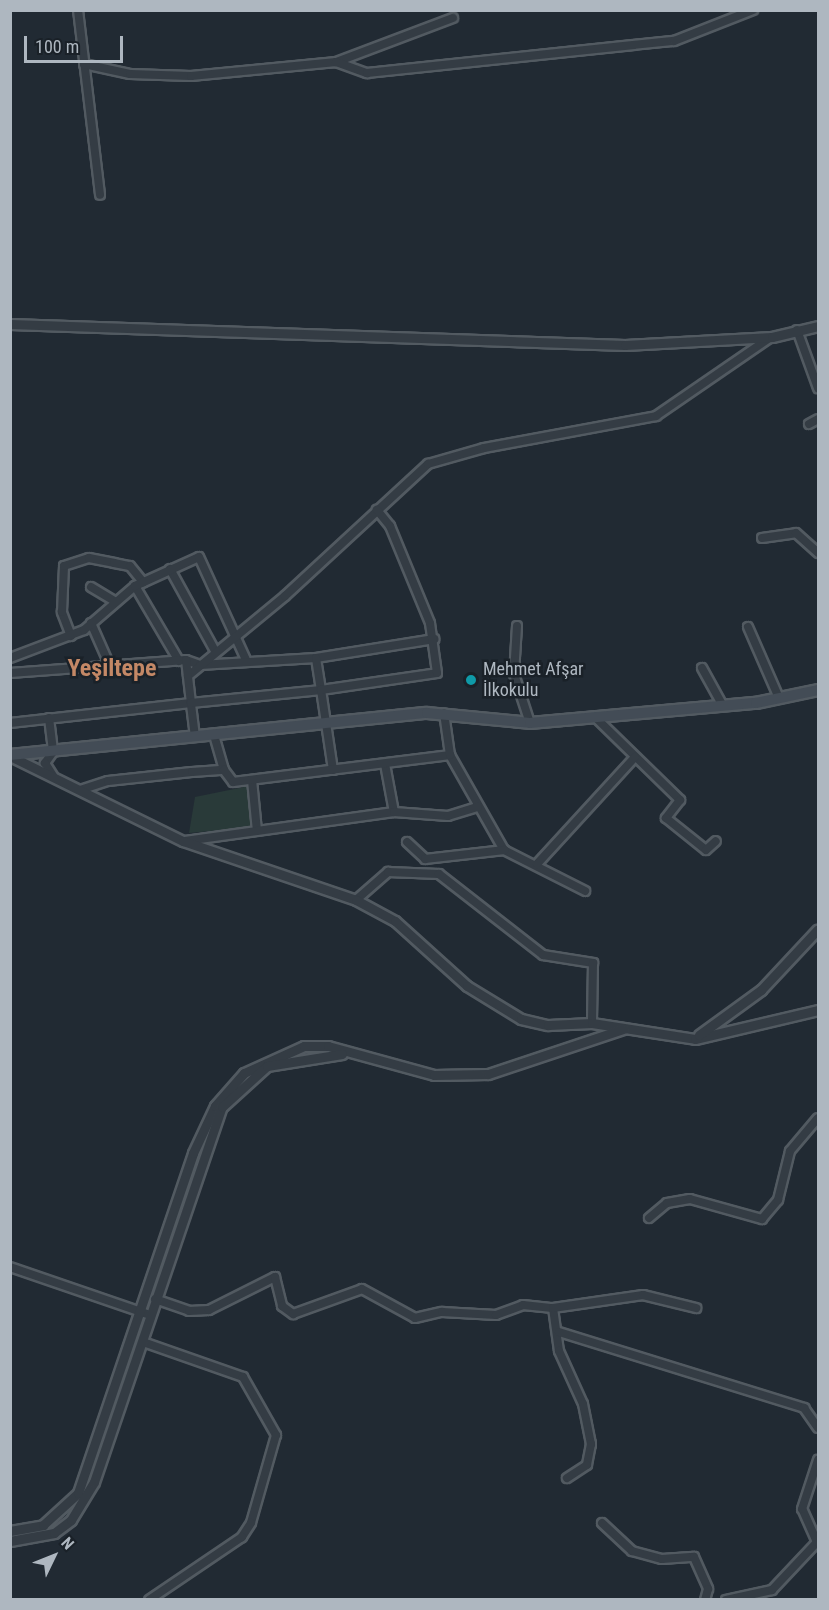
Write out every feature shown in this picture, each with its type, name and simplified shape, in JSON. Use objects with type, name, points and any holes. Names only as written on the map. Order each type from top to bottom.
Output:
[{"type":"main road","points":[[10,756],[444,713],[530,723],[723,706],[819,690]]},
{"type":"street","points":[[78,10],[100,195]]},
{"type":"street","points":[[336,62],[367,73],[612,49],[674,41],[753,10]]},
{"type":"street","points":[[84,64],[130,74],[191,76],[336,62],[453,18]]},
{"type":"street","points":[[10,324],[614,345],[772,337],[819,326]]},
{"type":"street","points":[[797,330],[819,388]]},
{"type":"street","points":[[188,676],[428,464],[484,448],[656,416],[772,337]]},
{"type":"street","points":[[809,424],[819,419]]},
{"type":"street","points":[[10,723],[321,690],[436,673],[434,639],[390,526],[377,510]]},
{"type":"street","points":[[762,538],[796,533],[819,553]]},
{"type":"street","points":[[10,658],[71,636],[91,623],[114,601],[139,584],[199,557],[238,633],[247,662]]},
{"type":"street","points":[[71,636],[62,612],[64,566],[89,558],[130,566],[183,660],[188,676],[195,737]]},
{"type":"street","points":[[170,569],[215,651]]},
{"type":"street","points":[[91,587],[114,601]]},
{"type":"street","points":[[91,623],[110,666]]},
{"type":"street","points":[[517,626],[514,674],[530,723]]},
{"type":"street","points":[[748,627],[779,698]]},
{"type":"street","points":[[10,673],[183,660],[200,665],[316,658],[434,639]]},
{"type":"street","points":[[316,658],[333,771]]},
{"type":"street","points":[[702,668],[723,706]]},
{"type":"street","points":[[444,713],[450,755],[478,807],[493,825],[504,850]]},
{"type":"street","points":[[595,717],[680,800],[666,818],[706,850],[716,841]]},
{"type":"street","points":[[49,718],[53,752],[45,763],[54,778]]},
{"type":"street","points":[[214,735],[224,770],[233,782],[450,755]]},
{"type":"street","points":[[10,756],[183,841],[356,900],[395,921],[495,1007],[548,1025],[592,1023],[695,1039],[819,1010]]},
{"type":"street","points":[[537,864],[635,757]]},
{"type":"street","points":[[385,764],[394,812]]},
{"type":"street","points":[[80,790],[108,781],[224,770]]},
{"type":"street","points":[[252,780],[257,831]]},
{"type":"street","points":[[183,841],[394,812],[448,816],[478,807]]},
{"type":"street","points":[[407,842],[425,859],[504,850],[537,864],[585,891]]},
{"type":"street","points":[[356,900],[388,872],[438,874],[543,955],[593,963],[592,1023]]},
{"type":"street","points":[[695,1039],[761,990],[819,929]]},
{"type":"street","points":[[10,1531],[43,1526],[78,1493],[193,1154],[229,1087],[260,1062],[304,1046],[353,1054],[434,1075],[471,1075],[623,1029]]},
{"type":"street","points":[[10,1541],[54,1533],[84,1502],[143,1342],[155,1299],[222,1107],[267,1066],[298,1057],[353,1054]]},
{"type":"street","points":[[649,1218],[667,1203],[690,1198],[762,1219],[778,1200],[790,1151],[819,1118]]},
{"type":"street","points":[[10,1267],[150,1315]]},
{"type":"street","points":[[155,1299],[189,1311],[208,1310],[274,1277],[282,1306],[293,1314],[362,1288],[415,1318],[442,1312],[496,1315],[534,1304],[553,1308],[643,1294],[696,1308]]},
{"type":"street","points":[[553,1308],[559,1332],[560,1351],[583,1404],[591,1444],[587,1465],[567,1478]]},
{"type":"street","points":[[559,1332],[804,1408],[819,1428]]},
{"type":"street","points":[[143,1342],[243,1377],[276,1436],[242,1537],[149,1599]]},
{"type":"street","points":[[726,1599],[772,1590],[817,1542],[802,1509],[819,1460]]},
{"type":"street","points":[[602,1523],[632,1551],[662,1559],[694,1557],[708,1589],[705,1599]]},
{"type":"shaded area","points":[[249,786],[253,827],[189,833],[195,797]]},
{"type":"place","name":"Mehmet Afşar İlkokulu","points":[[471,680]]},
{"type":"district","name":"Yeşiltepe","points":[[112,669]]}]
